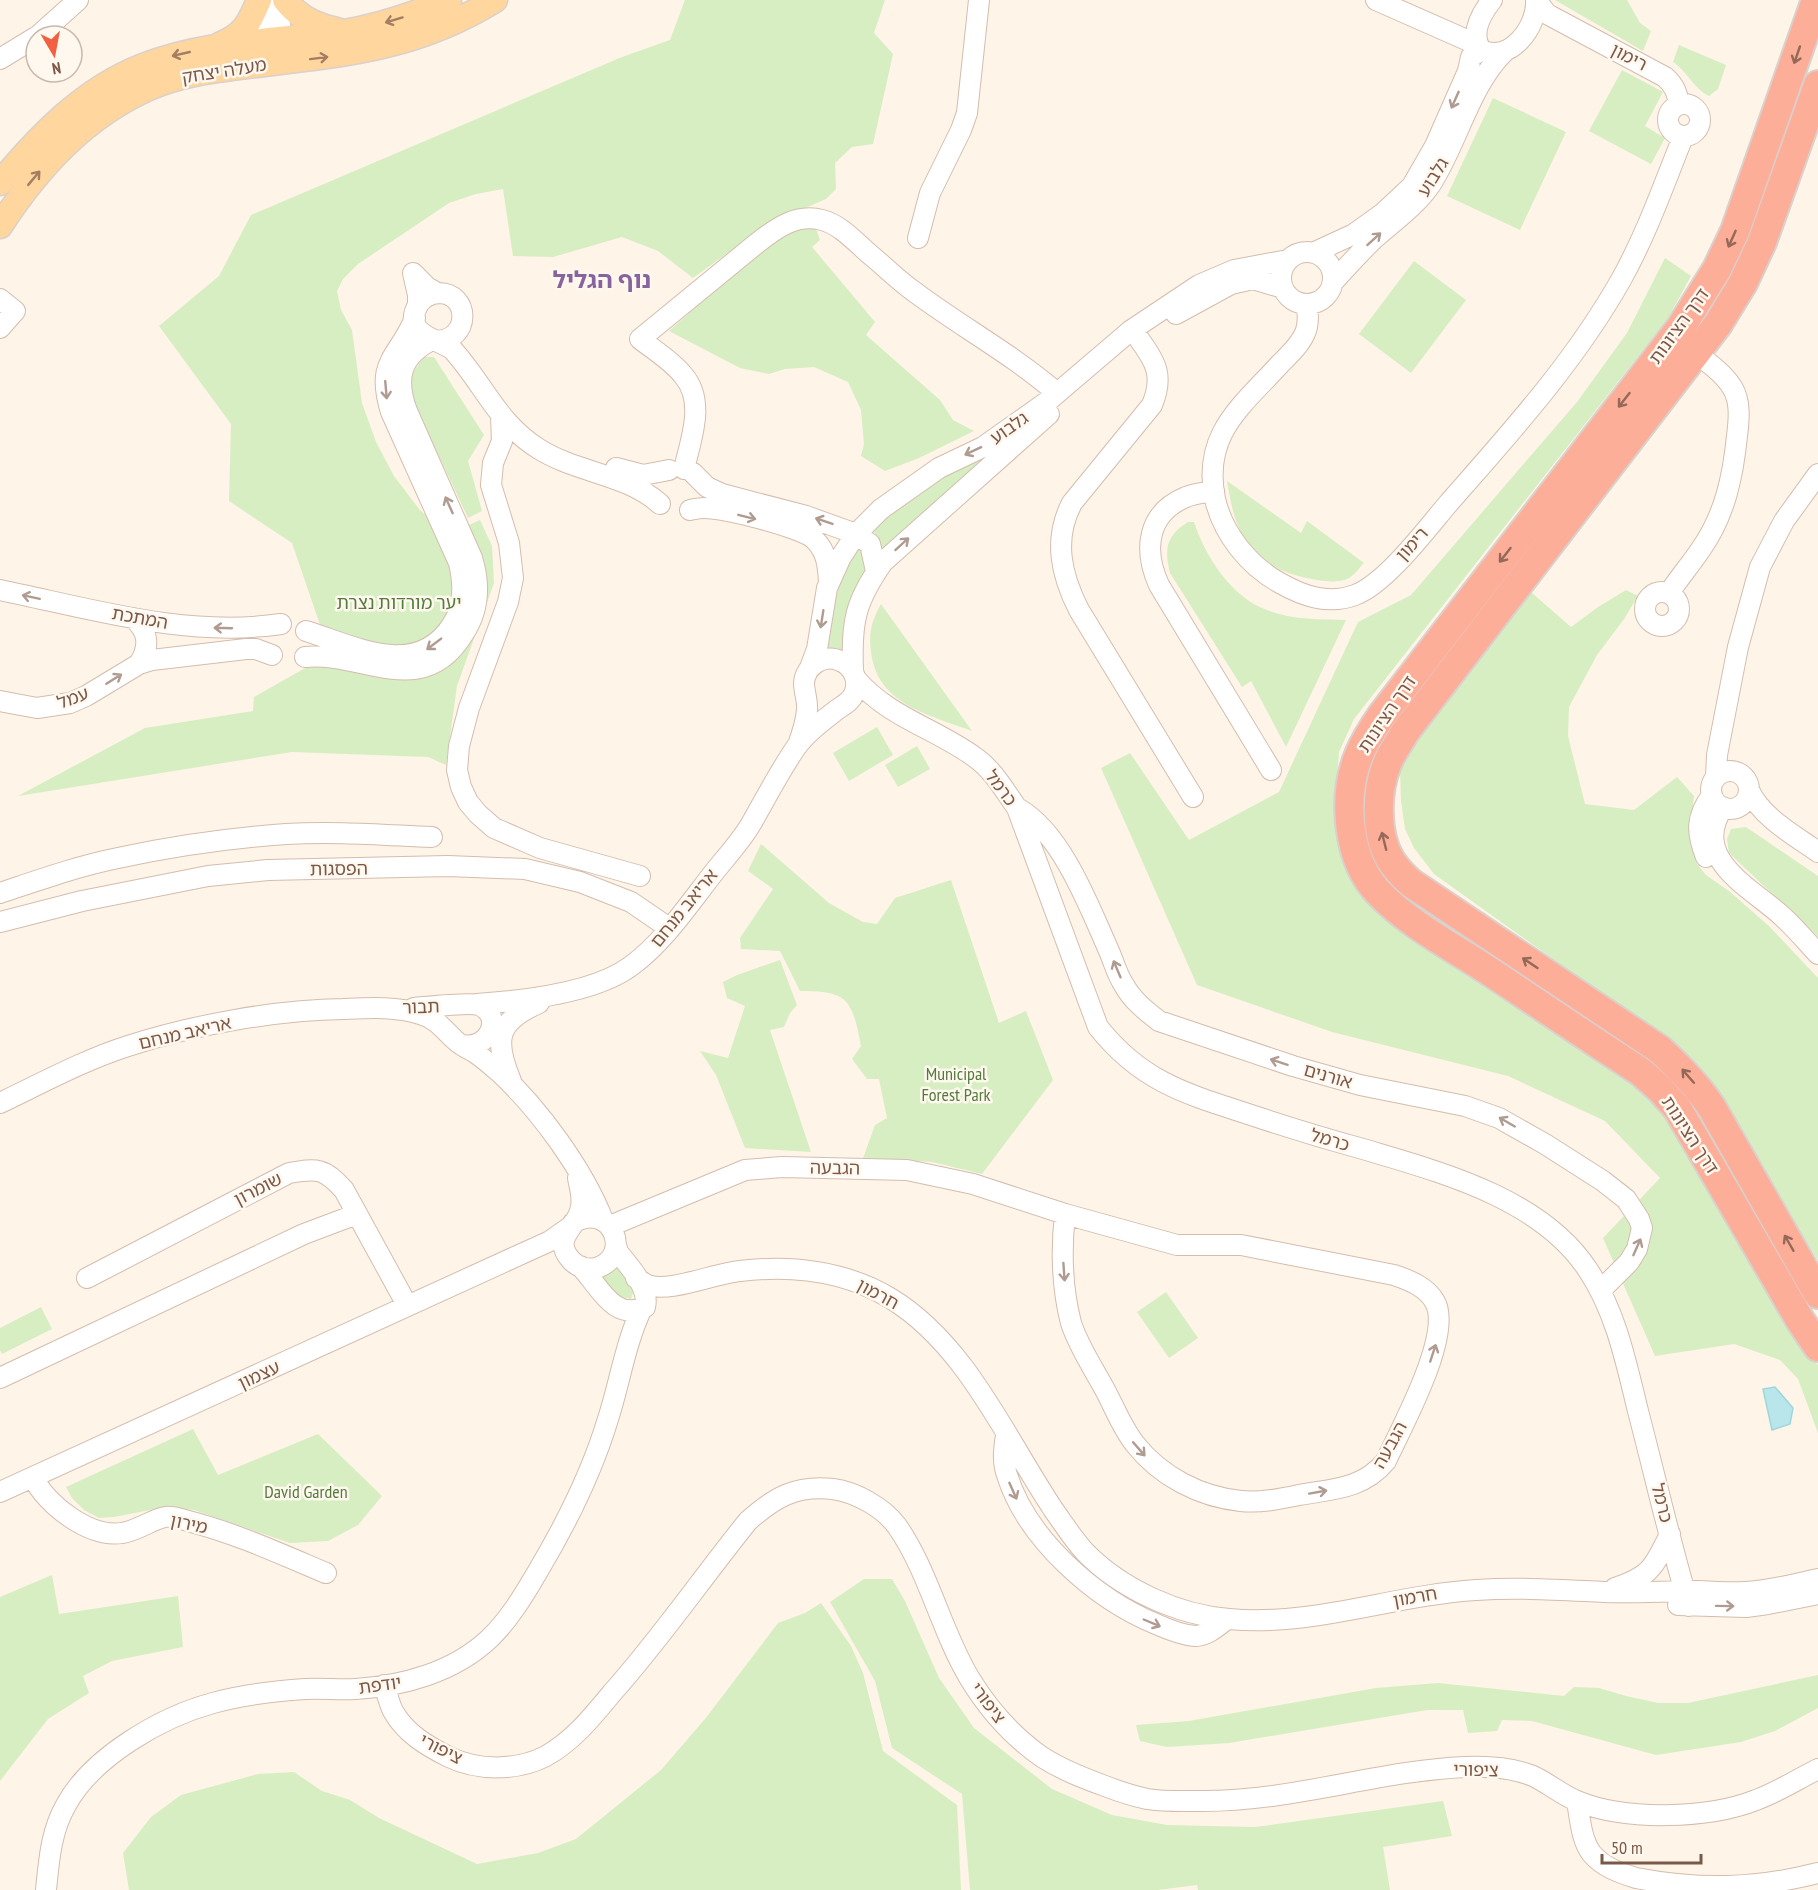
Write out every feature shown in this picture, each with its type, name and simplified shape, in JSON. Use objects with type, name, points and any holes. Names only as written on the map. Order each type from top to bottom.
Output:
[{"type":"highway","name":"דרך הציונות","points":[[1816,0],[1735,231],[1707,288],[1673,336],[1368,736],[1358,756],[1350,800],[1351,826],[1356,853],[1364,872],[1377,891],[1393,906],[1641,1072],[1660,1089],[1687,1123],[1800,1320],[1818,1347]]},
{"type":"highway","name":"דרך הציונות","points":[[1818,85],[1772,218],[1752,265],[1718,324],[1399,741],[1386,766],[1379,801],[1380,823],[1389,858],[1411,883],[1659,1049],[1681,1068],[1712,1108],[1818,1294]]},
{"type":"main road","points":[[211,48],[240,34],[248,25],[259,0]]},
{"type":"main road","points":[[285,0],[301,16],[317,24],[345,32]]},
{"type":"main road","name":"מעלה יצחק","points":[[0,183],[39,138],[77,105],[97,90],[141,67],[162,59],[211,48],[345,32],[396,20],[449,0]]},
{"type":"main road","name":"מעלה יצחק","points":[[0,226],[21,194],[50,160],[73,138],[110,109],[150,88],[169,81],[215,71],[349,54],[402,42],[460,20],[495,0]]},
{"type":"street","points":[[51,24],[78,0]]},
{"type":"street","points":[[264,0],[276,63]]},
{"type":"street","points":[[273,41],[278,0]]},
{"type":"street","points":[[918,238],[930,193],[967,113],[979,0]]},
{"type":"street","points":[[1376,0],[1437,26],[1489,54],[1504,52]]},
{"type":"street","points":[[1525,32],[1534,18],[1536,0]]},
{"type":"street","name":"רימון","points":[[1307,304],[1308,320],[1305,335],[1295,349],[1231,417],[1218,439],[1212,464],[1214,491],[1221,520],[1235,542],[1259,570],[1308,597],[1331,599],[1355,595],[1375,583],[1406,553],[1552,384],[1584,339],[1624,275],[1649,222],[1683,136],[1694,134],[1698,129],[1700,115],[1697,110],[1690,105],[1679,104],[1673,84],[1665,77],[1547,14],[1536,0]]},
{"type":"street","points":[[1437,26],[1465,23],[1487,7]]},
{"type":"street","points":[[1479,48],[1477,26],[1487,7]]},
{"type":"street","points":[[1525,32],[1544,23],[1563,23]]},
{"type":"street","name":"גלבוע","points":[[1334,281],[1375,238],[1416,203],[1430,186],[1487,72],[1525,32]]},
{"type":"street","points":[[0,59],[24,45]]},
{"type":"street","name":"גלבוע","points":[[1315,252],[1354,234],[1382,214],[1412,186],[1435,146],[1468,71],[1471,57],[1479,48]]},
{"type":"street","points":[[682,471],[694,424],[696,406],[692,389],[684,375],[640,339],[774,230],[799,219],[825,220],[841,230],[908,287],[1035,374],[1057,393]]},
{"type":"street","points":[[1300,252],[1315,252],[1332,267],[1334,281],[1322,300],[1307,304],[1293,300],[1283,288],[1281,274],[1287,260],[1300,252]]},
{"type":"street","name":"גלבוע","points":[[810,668],[817,649],[829,583],[841,557],[856,534],[881,509],[939,468],[983,447],[1057,393],[1130,331],[1199,285],[1234,270],[1287,260]]},
{"type":"street","points":[[690,510],[696,505],[701,494],[698,479],[682,471],[648,475],[633,473],[575,455],[541,436],[506,404],[467,346],[462,335],[462,310],[458,303],[452,297],[437,293],[427,287],[413,273],[418,295],[417,328],[421,334],[452,350],[501,416],[530,442],[571,466],[633,486],[652,497],[665,510],[683,513],[702,508],[719,509],[801,530],[814,538],[824,552],[828,563],[829,583]]},
{"type":"street","name":"גלבוע","points":[[854,675],[852,635],[857,607],[867,584],[882,562],[1035,426],[1157,325],[1231,284],[1253,279],[1283,288]]},
{"type":"street","points":[[306,631],[310,644],[305,657],[299,662],[286,664],[279,662],[272,655],[268,646],[269,639],[275,628],[281,624],[294,624],[306,631],[381,654],[402,656],[424,651],[433,646],[449,630],[460,609],[463,585],[459,563],[391,412],[386,390],[390,359],[411,328],[423,299],[437,293]]},
{"type":"street","points":[[0,299],[15,312],[0,328]]},
{"type":"street","points":[[305,657],[336,657],[394,670],[416,669],[433,662],[450,650],[460,640],[471,619],[478,592],[472,558],[407,411],[401,389],[403,367],[408,358],[422,345],[451,338],[461,326]]},
{"type":"street","points":[[1669,594],[1702,548],[1725,500],[1734,460],[1739,416],[1733,388],[1673,336]]},
{"type":"street","points":[[1139,339],[1152,357],[1157,369],[1158,391],[1152,405],[1072,503],[1066,515],[1060,553],[1063,572],[1079,610],[1193,797]]},
{"type":"street","points":[[501,416],[502,441],[491,473],[491,485],[509,543],[513,578],[508,602],[469,708],[459,746],[457,770],[461,787],[468,802],[494,828],[540,848],[640,876]]},
{"type":"street","points":[[498,454],[511,444],[530,442]]},
{"type":"street","points":[[660,504],[656,497],[658,481],[682,471]]},
{"type":"street","points":[[682,471],[722,494],[806,516],[856,534],[870,544],[876,571]]},
{"type":"street","points":[[1722,797],[1717,754],[1737,646],[1760,567],[1784,521],[1818,474]]},
{"type":"street","points":[[1214,491],[1187,496],[1174,503],[1162,514],[1153,528],[1150,542],[1153,572],[1270,770]]},
{"type":"street","name":"המתכת","points":[[0,590],[165,623],[230,628],[281,624]]},
{"type":"street","points":[[133,618],[141,624],[146,636],[147,646],[139,664]]},
{"type":"street","name":"עמל","points":[[0,701],[37,708],[70,703],[139,664],[167,657],[246,649],[272,655]]},
{"type":"street","points":[[827,658],[847,664],[854,675],[856,688],[853,696],[811,730],[798,745],[807,710],[804,685],[810,668],[827,658]]},
{"type":"street","name":"כרמל","points":[[854,675],[878,701],[977,758],[996,778],[1017,808],[1098,1027],[1114,1047],[1135,1066],[1167,1085],[1203,1099],[1290,1128],[1435,1170],[1491,1192],[1528,1213],[1562,1239],[1587,1268],[1614,1322],[1687,1599]]},
{"type":"street","points":[[806,694],[820,708],[829,710],[842,706]]},
{"type":"street","name":"כרמל","points":[[842,706],[870,708],[902,716]]},
{"type":"street","points":[[1723,729],[1728,758],[1736,771],[1745,778],[1758,805],[1778,823],[1818,852]]},
{"type":"street","name":"אריאב מנחם","points":[[517,1001],[603,981],[630,967],[647,952],[669,928],[749,827],[798,745]]},
{"type":"street","points":[[1736,771],[1724,772],[1722,797],[1712,836],[1718,859],[1732,875],[1782,917],[1818,954]]},
{"type":"street","points":[[1722,797],[1745,801],[1749,790]]},
{"type":"street","points":[[1722,797],[1778,823]]},
{"type":"street","name":"אורנים","points":[[1017,808],[1033,817],[1073,873],[1124,985],[1141,1007],[1159,1021],[1282,1063],[1360,1085],[1465,1106],[1499,1118],[1603,1181],[1626,1199],[1639,1219],[1642,1228],[1641,1238],[1629,1262],[1600,1292]]},
{"type":"street","points":[[0,892],[118,858],[227,839],[311,834],[432,837]]},
{"type":"street","name":"הפסגות","points":[[0,922],[82,900],[208,876],[268,870],[448,866],[525,869],[580,882],[631,902],[669,928]]},
{"type":"street","points":[[508,1081],[502,1057],[502,1035],[506,1025],[522,1011],[569,990]]},
{"type":"street","points":[[517,1001],[501,1010],[494,1018],[489,1042],[490,1049],[508,1081],[552,1132],[576,1170],[593,1198],[606,1223],[614,1233],[618,1252],[645,1292],[646,1300],[643,1307],[620,1310],[612,1304],[564,1249],[564,1240],[580,1213],[582,1203],[576,1170]]},
{"type":"street","name":"תבור","points":[[383,1009],[517,1001]]},
{"type":"street","points":[[471,1004],[489,1014],[491,1029],[482,1043],[475,1046],[457,1040],[449,1020],[454,1010],[471,1004]]},
{"type":"street","name":"אריאב מנחם","points":[[0,1103],[94,1058],[163,1036],[296,1012],[328,1009],[383,1009]]},
{"type":"street","name":"תבור","points":[[383,1009],[419,1013],[442,1024],[457,1040],[508,1081]]},
{"type":"street","name":"הגבעה","points":[[606,1223],[745,1170],[761,1167],[907,1170],[973,1184],[1065,1214],[1177,1245],[1241,1245],[1394,1275],[1425,1290],[1435,1301],[1440,1314],[1435,1352],[1386,1461],[1376,1474],[1356,1485],[1261,1501],[1240,1501],[1200,1491],[1175,1480],[1154,1466],[1133,1443],[1072,1325],[1065,1293],[1063,1263],[1065,1214]]},
{"type":"street","name":"שומרון","points":[[87,1278],[290,1173],[320,1170],[334,1179],[344,1190],[407,1305]]},
{"type":"street","points":[[0,1378],[304,1234],[357,1214]]},
{"type":"street","points":[[572,1225],[581,1218],[594,1217],[606,1223]]},
{"type":"street","name":"עצמון","points":[[0,1492],[517,1256],[550,1240],[572,1225]]},
{"type":"street","points":[[576,1264],[592,1269],[601,1266],[614,1254],[616,1245]]},
{"type":"street","name":"עצמון","points":[[517,1256],[552,1252],[562,1254],[576,1264]]},
{"type":"street","name":"חרמון","points":[[636,1278],[647,1285],[659,1287],[741,1271],[800,1270],[827,1273],[854,1281],[890,1298],[916,1317],[960,1362],[1006,1434],[1003,1458],[1006,1474],[1020,1504],[1042,1537],[1082,1579],[1110,1601],[1137,1617],[1167,1629],[1197,1636],[1211,1632],[1227,1619],[1264,1621],[1302,1617],[1438,1593],[1469,1590],[1528,1588],[1604,1592],[1746,1607],[1818,1594]]},
{"type":"street","name":"חרמון","points":[[643,1307],[659,1296],[690,1282]]},
{"type":"street","name":"יודפת","points":[[612,1304],[621,1327],[624,1355]]},
{"type":"street","name":"יודפת","points":[[46,1890],[52,1837],[66,1804],[83,1781],[110,1755],[146,1732],[212,1703],[305,1689],[357,1689],[409,1681],[466,1657],[488,1639],[508,1618],[557,1538],[597,1452],[619,1382],[631,1331],[643,1307]]},
{"type":"street","name":"מירון","points":[[33,1477],[38,1488],[49,1500],[85,1526],[105,1534],[132,1531],[165,1517],[187,1521],[256,1544],[326,1573]]},
{"type":"street","name":"ציפורי","points":[[384,1685],[393,1711],[411,1734],[457,1761],[478,1766],[503,1767],[545,1756],[564,1744],[586,1723],[632,1671],[748,1521],[766,1505],[788,1493],[815,1487],[843,1490],[852,1494],[871,1503],[895,1523],[913,1553],[969,1677],[992,1712],[1013,1734],[1043,1757],[1076,1776],[1147,1799],[1230,1801],[1275,1797],[1420,1772],[1466,1767],[1531,1775],[1577,1801],[1605,1809],[1647,1814],[1700,1814],[1757,1800],[1818,1768]]},
{"type":"street","points":[[1604,1592],[1638,1580],[1656,1563],[1670,1534]]},
{"type":"street","name":"חרמון","points":[[1687,1599],[1746,1592],[1818,1579]]},
{"type":"street","points":[[1577,1801],[1585,1840],[1593,1855],[1611,1869],[1649,1881],[1685,1888],[1718,1890],[1777,1883],[1818,1873]]},
{"type":"green space","name":"יער מורדות נצרת","points":[[685,0],[885,0],[874,33],[893,54],[873,144],[852,147],[835,163],[836,189],[826,199],[768,224],[693,278],[658,251],[622,237],[553,257],[513,256],[503,189],[476,194],[449,203],[358,264],[343,279],[337,291],[341,310],[352,330],[362,403],[376,442],[394,476],[419,509],[447,535],[480,520],[492,546],[494,583],[457,686],[446,765],[428,757],[292,752],[18,796],[145,728],[253,711],[254,697],[330,654],[292,543],[229,501],[231,424],[159,326],[219,276],[251,215],[622,57],[670,40]]},
{"type":"green space","points":[[1555,0],[1627,0],[1640,23],[1651,31],[1643,51]]},
{"type":"green space","points":[[1679,45],[1726,65],[1718,89],[1709,96],[1673,62]]},
{"type":"green space","points":[[1622,70],[1663,92],[1645,126],[1665,138],[1651,164],[1589,131]]},
{"type":"green space","points":[[1493,98],[1566,132],[1520,230],[1447,196]]},
{"type":"green space","points":[[798,228],[816,229],[820,240],[812,247],[875,322],[866,335],[940,400],[953,420],[974,431],[919,458],[885,471],[861,456],[864,444],[861,410],[848,382],[814,367],[785,369],[769,374],[740,368],[669,331],[775,237]]},
{"type":"green space","points":[[1665,258],[1691,276],[1668,318],[1354,719],[1339,752],[1336,794],[1338,830],[1367,900],[1394,926],[1637,1084],[1681,1131],[1801,1345],[1818,1365],[1818,1433],[1798,1379],[1780,1360],[1734,1344],[1655,1356],[1603,1238],[1660,1178],[1605,1121],[1508,1076],[1332,1032],[1197,985],[1101,768],[1130,753],[1189,840],[1279,792],[1358,622],[1411,595],[1577,402],[1627,333]]},
{"type":"green space","points":[[1414,261],[1466,300],[1411,373],[1359,334]]},
{"type":"green space","points":[[424,357],[434,357],[484,435],[468,461],[482,511],[468,518],[413,401],[411,375]]},
{"type":"green space","points":[[1012,442],[882,555],[879,540],[873,530],[894,511],[940,476]]},
{"type":"green space","points":[[1227,481],[1301,533],[1307,521],[1364,563],[1349,578],[1340,581],[1323,581],[1303,577],[1274,566],[1253,549],[1242,534],[1234,515]]},
{"type":"green space","points":[[1188,522],[1194,522],[1205,548],[1221,574],[1242,596],[1254,604],[1286,616],[1346,620],[1286,747],[1251,681],[1242,687],[1170,573],[1167,557],[1168,544],[1175,532]]},
{"type":"green space","points":[[857,546],[862,548],[866,565],[855,599],[848,652],[826,649],[835,587]]},
{"type":"green space","points":[[1523,585],[1571,627],[1626,590],[1638,596],[1597,655],[1569,707],[1568,736],[1585,804],[1634,810],[1677,777],[1694,796],[1691,822],[1692,848],[1697,864],[1706,875],[1729,891],[1769,926],[1818,978],[1818,1261],[1717,1099],[1662,1037],[1434,874],[1414,848],[1405,829],[1400,772],[1410,750]]},
{"type":"green space","points":[[881,604],[972,731],[911,707],[886,688],[877,674],[870,643],[872,624]]},
{"type":"green space","points":[[877,727],[893,755],[849,781],[833,753]]},
{"type":"green space","points":[[917,746],[930,769],[898,787],[885,765]]},
{"type":"green space","points":[[1746,827],[1818,876],[1818,937],[1729,853],[1727,839],[1731,829]]},
{"type":"green space","name":"Municipal Forest Park","points":[[761,844],[829,903],[863,922],[877,924],[895,898],[951,880],[999,1023],[1026,1011],[1053,1080],[982,1174],[932,1162],[862,1161],[875,1125],[887,1118],[879,1079],[867,1079],[852,1059],[861,1046],[850,1008],[838,996],[816,991],[800,991],[780,951],[741,949],[740,938],[773,889],[748,871]]},
{"type":"green space","points":[[780,960],[797,1005],[790,1013],[784,1027],[770,1030],[811,1152],[745,1148],[716,1075],[700,1051],[728,1058],[745,1006],[727,998],[723,982]]},
{"type":"green space","points":[[616,1265],[634,1290],[631,1299],[619,1296],[599,1276]]},
{"type":"green space","points":[[1166,1292],[1198,1338],[1169,1358],[1137,1312]]},
{"type":"green space","points":[[41,1307],[52,1329],[2,1354],[0,1328]]},
{"type":"green space","name":"David Garden","points":[[193,1429],[218,1475],[318,1434],[382,1496],[358,1525],[328,1541],[290,1543],[194,1510],[166,1507],[99,1518],[84,1510],[72,1498],[66,1487]]},
{"type":"green space","points":[[52,1575],[59,1614],[178,1596],[183,1647],[112,1661],[83,1676],[89,1693],[48,1719],[0,1781],[0,1597]]},
{"type":"green space","points":[[864,1579],[892,1579],[905,1601],[939,1678],[974,1728],[1052,1789],[1112,1815],[1167,1825],[1255,1827],[1443,1801],[1452,1836],[1383,1847],[1390,1890],[1198,1890],[1197,1885],[1158,1890],[970,1890],[962,1794],[892,1748],[875,1681],[830,1602]]},
{"type":"green space","points":[[821,1603],[851,1646],[863,1673],[883,1751],[957,1805],[961,1890],[129,1890],[123,1853],[151,1817],[181,1795],[258,1774],[294,1772],[322,1791],[350,1800],[379,1818],[477,1864],[538,1853],[576,1839],[661,1770],[705,1719],[778,1623],[805,1613]]},
{"type":"green space","points":[[1818,1675],[1818,1708],[1775,1731],[1741,1742],[1656,1755],[1532,1721],[1502,1720],[1497,1731],[1468,1733],[1463,1710],[1427,1710],[1229,1743],[1167,1747],[1140,1741],[1136,1725],[1189,1721],[1376,1688],[1438,1683],[1564,1696],[1574,1687],[1599,1688],[1658,1703],[1688,1703]]},
{"type":"water","points":[[1775,1387],[1793,1408],[1790,1424],[1772,1430],[1763,1389]]},
{"type":"district","name":"נוף הגליל","points":[[602,280]]}]
